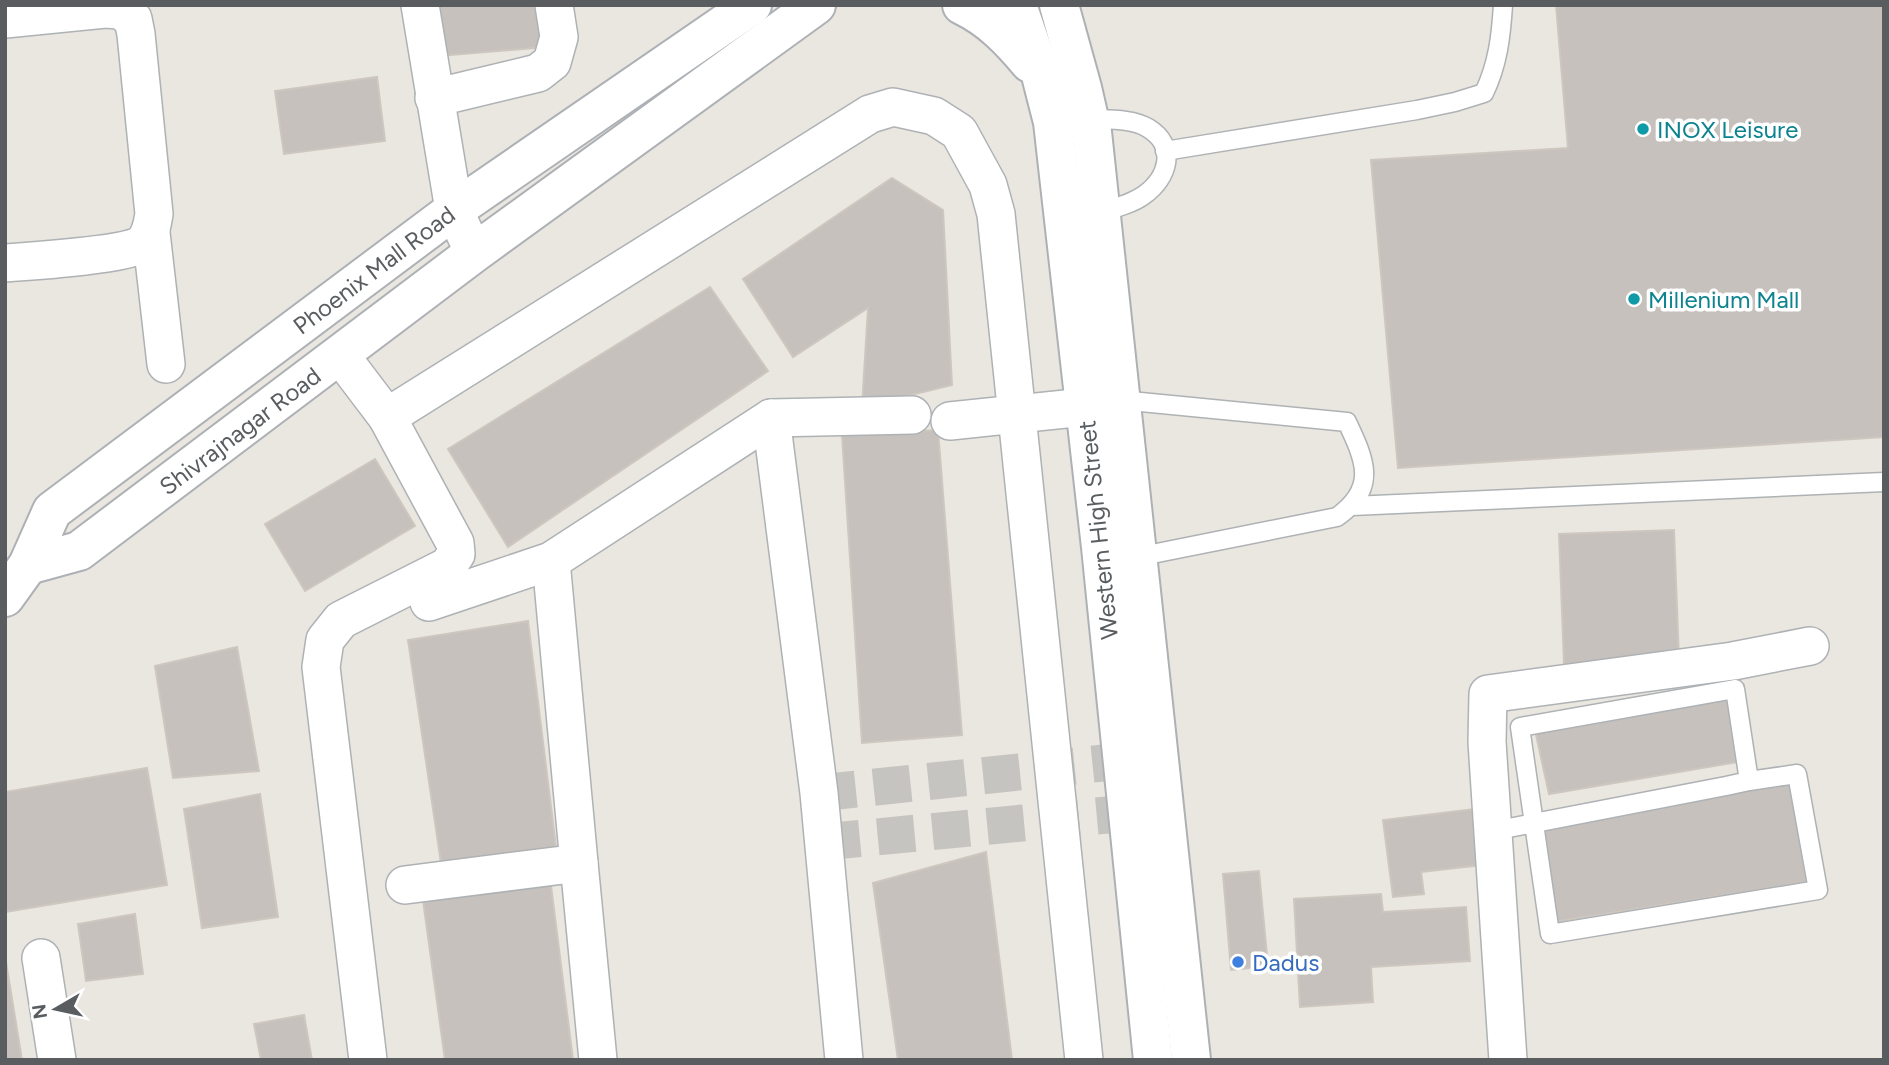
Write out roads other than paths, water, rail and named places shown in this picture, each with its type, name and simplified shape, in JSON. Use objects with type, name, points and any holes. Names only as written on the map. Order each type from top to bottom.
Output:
[{"type":"street","points":[[420,5],[454,210],[474,253]]},
{"type":"street","points":[[434,98],[538,73],[552,62],[556,53],[559,37],[554,5]]},
{"type":"street","name":"Phoenix Mall Road","points":[[28,565],[52,511],[454,210],[752,5]]},
{"type":"street","name":"Phoenix Mall Road","points":[[474,253],[816,5]]},
{"type":"street","points":[[962,5],[978,13],[1006,34],[1041,75]]},
{"type":"street","name":"Western High Street","points":[[1017,5],[1041,75],[1082,215]]},
{"type":"street","name":"Western High Street","points":[[1059,5],[1089,119],[1082,215],[1143,789],[1191,1060]]},
{"type":"street","points":[[5,19],[105,9],[120,10],[133,19],[154,214],[151,233],[166,364]]},
{"type":"street","points":[[661,68],[684,100]]},
{"type":"street","points":[[387,417],[870,114],[893,107],[934,116],[960,132],[988,185],[996,214],[1084,1060]]},
{"type":"street","points":[[5,263],[122,251],[141,244],[151,233]]},
{"type":"street","name":"Shivrajnagar Road","points":[[28,565],[79,551],[474,253]]},
{"type":"street","points":[[340,355],[387,417],[456,543],[456,554],[448,566],[341,620],[325,640],[321,667],[368,1060]]},
{"type":"street","points":[[950,421],[1103,404]]},
{"type":"street","points":[[429,602],[551,561],[771,418],[912,415]]},
{"type":"street","points":[[771,418],[819,793],[844,1060]]},
{"type":"street","name":"Western High Street","points":[[1110,472],[1137,557],[1153,1060]]},
{"type":"street","points":[[551,561],[598,1060]]},
{"type":"street","points":[[5,597],[28,565]]},
{"type":"street","points":[[1508,1060],[1487,742],[1488,694],[1733,661],[1810,646]]},
{"type":"street","points":[[405,885],[579,863]]},
{"type":"street","points":[[41,958],[57,1060]]},
{"type":"lane","points":[[1165,150],[1416,110],[1484,93],[1493,74],[1501,39],[1503,5]]},
{"type":"lane","points":[[1082,215],[1143,196],[1162,177],[1168,160],[1163,141],[1148,127],[1128,121],[1089,119]]},
{"type":"lane","points":[[1103,404],[1347,422],[1362,455],[1363,488],[1352,506],[1337,517],[1137,557]]},
{"type":"lane","points":[[1352,506],[1884,482]]},
{"type":"lane","points":[[1493,831],[1533,823],[1749,780],[1797,774],[1818,890],[1550,934],[1533,823],[1520,727],[1735,689],[1749,780]]},
{"type":"tunnel","points":[[819,793],[1123,761]]},
{"type":"tunnel","points":[[823,842],[1128,813]]},
{"type":"place","name":"INOX Leisure","points":[[1643,129]]},
{"type":"place","name":"Millenium Mall","points":[[1634,299]]},
{"type":"place","name":"Dadus","points":[[1238,962]]}]
